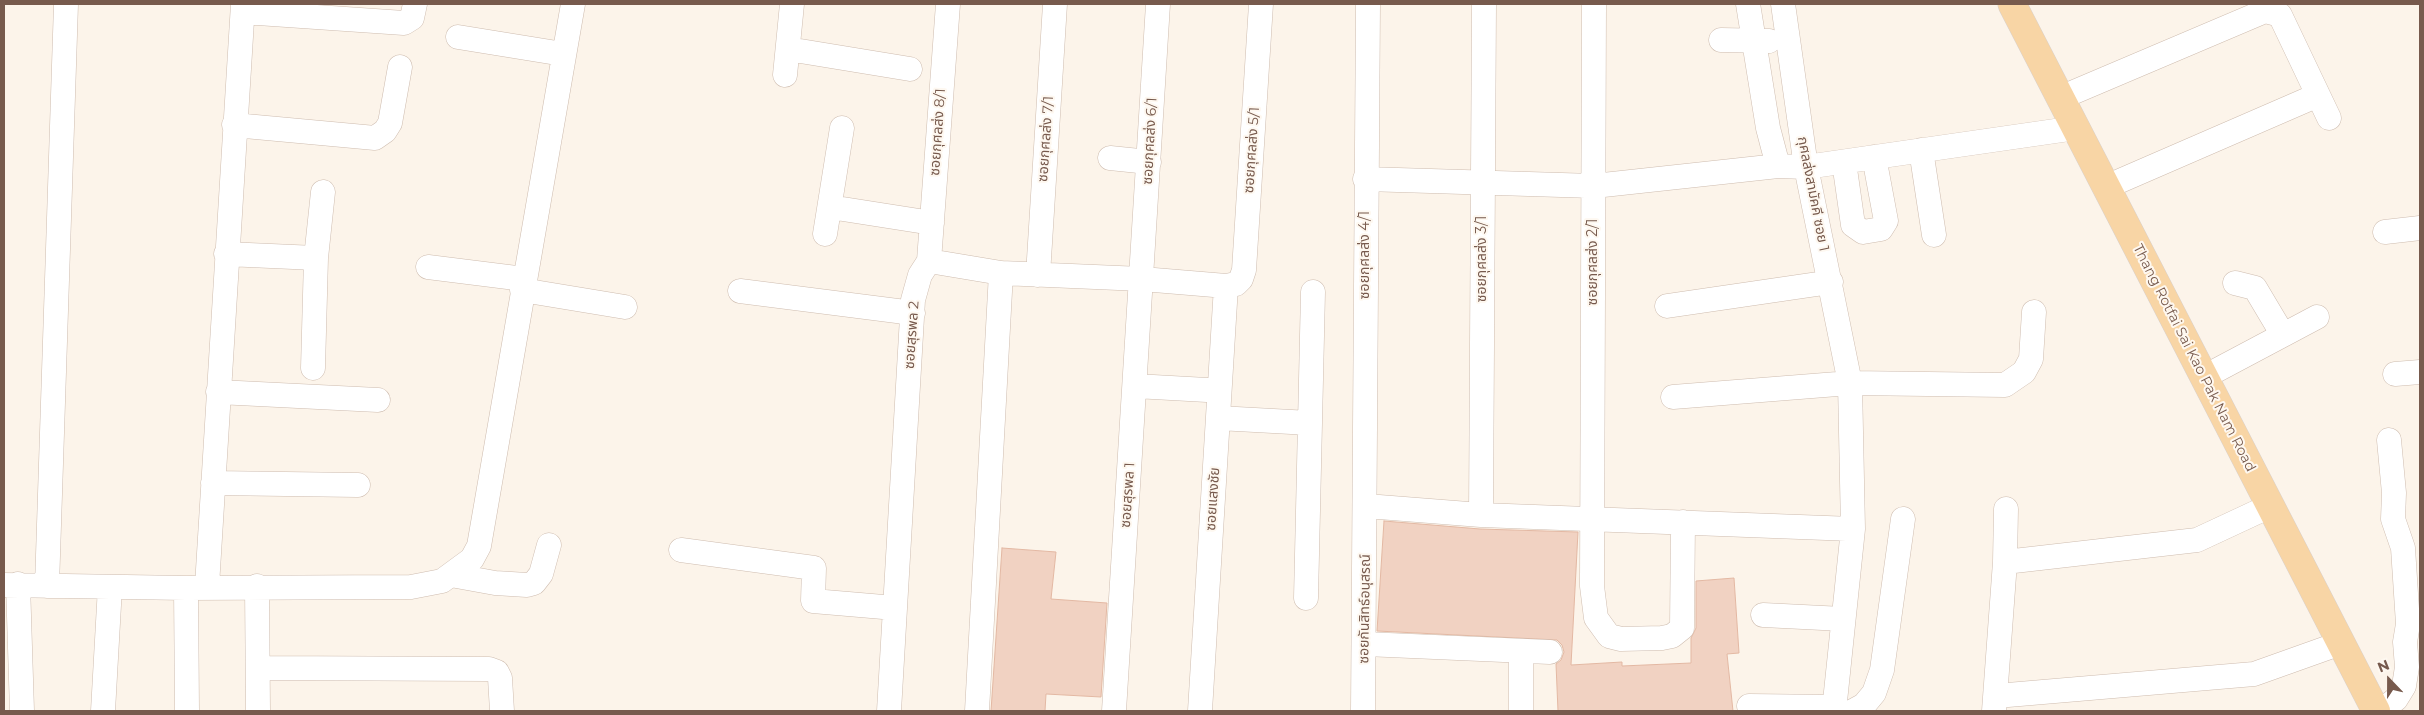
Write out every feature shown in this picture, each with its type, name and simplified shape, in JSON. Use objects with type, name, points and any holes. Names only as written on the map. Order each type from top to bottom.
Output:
[{"type":"main road","name":"Thang Rotfai Sai Kao Pak Nam Road","points":[[2012,4],[2376,711]]},
{"type":"street","points":[[47,586],[66,4]]},
{"type":"street","points":[[187,711],[196,587],[213,483],[234,125],[243,8],[404,23],[412,18],[415,4]]},
{"type":"street","points":[[22,711],[11,585],[110,587],[411,586],[442,582],[472,559],[479,546],[562,54],[573,4]]},
{"type":"street","points":[[785,75],[792,4]]},
{"type":"street","name":"ซอยกุศลส่ง 8/1","points":[[929,261],[948,4]]},
{"type":"street","name":"ซอยกุศลส่ง 7/1","points":[[1038,275],[1055,4]]},
{"type":"street","name":"ซอยกุศลส่ง 6/1","points":[[1142,279],[1158,4]]},
{"type":"street","name":"ซอยกุศลส่ง 5/1","points":[[1226,286],[1236,284],[1241,279],[1244,270],[1261,4]]},
{"type":"street","name":"ซอยกุศลส่ง 4/1","points":[[1366,506],[1365,179],[1368,4]]},
{"type":"street","name":"ซอยกุศลส่ง 3/1","points":[[1482,515],[1484,4]]},
{"type":"street","name":"ซอยกุศลส่ง 2/1","points":[[1594,4],[1592,586],[1596,618],[1609,636],[1621,639],[1672,636],[1682,628],[1683,522]]},
{"type":"street","points":[[1748,4],[1768,128],[1778,166]]},
{"type":"street","name":"กุศลส่งสามัคคี ซอย 1","points":[[1783,4],[1806,168],[1831,282],[1850,383],[1853,529],[1843,619],[1840,710]]},
{"type":"street","points":[[2060,98],[2266,11],[2280,15],[2329,118]]},
{"type":"street","points":[[458,37],[562,54]]},
{"type":"street","points":[[1721,40],[1789,42]]},
{"type":"street","points":[[788,49],[910,69]]},
{"type":"street","points":[[234,125],[375,138],[385,131],[390,123],[400,67]]},
{"type":"street","points":[[2106,187],[2318,95]]},
{"type":"street","points":[[826,234],[842,128]]},
{"type":"street","points":[[1365,179],[1594,186],[1778,166],[1806,168],[2076,128]]},
{"type":"street","points":[[1921,150],[1934,235]]},
{"type":"street","points":[[1844,162],[1853,225],[1863,232],[1881,229],[1886,221],[1874,157]]},
{"type":"street","points":[[1110,158],[1149,162]]},
{"type":"street","points":[[313,368],[316,258],[323,192]]},
{"type":"street","points":[[830,207],[932,223]]},
{"type":"street","points":[[2385,232],[2420,228]]},
{"type":"street","points":[[226,254],[316,258]]},
{"type":"street","points":[[929,261],[1001,273],[1142,279],[1226,286]]},
{"type":"street","name":"ซอยสุรพล 2","points":[[889,711],[913,313],[916,287],[920,275],[929,261]]},
{"type":"street","points":[[428,266],[523,284],[625,308]]},
{"type":"street","points":[[977,711],[1001,273]]},
{"type":"street","name":"ซอยสุรพล 1","points":[[1114,711],[1142,279]]},
{"type":"street","points":[[1667,306],[1831,282]]},
{"type":"street","points":[[2235,282],[2255,288],[2283,335]]},
{"type":"street","name":"ซอยแสงชัย","points":[[1200,711],[1226,286]]},
{"type":"street","points":[[740,291],[913,313]]},
{"type":"street","points":[[1306,598],[1313,292]]},
{"type":"street","points":[[1673,397],[1850,383],[2005,385],[2024,372],[2031,359],[2034,312]]},
{"type":"street","points":[[2204,377],[2317,317]]},
{"type":"street","points":[[2395,374],[2420,372]]},
{"type":"street","points":[[1135,386],[1206,390]]},
{"type":"street","points":[[218,392],[378,400]]},
{"type":"street","points":[[1218,418],[1310,424]]},
{"type":"street","points":[[2381,711],[2396,699],[2404,686],[2407,667],[2405,642],[2408,624],[2404,548],[2393,519],[2394,493],[2390,440]]},
{"type":"street","points":[[213,483],[358,485]]},
{"type":"street","points":[[1366,506],[1482,515],[1853,529]]},
{"type":"street","name":"ซอยกันสิทธ์อนุสรณ์","points":[[1363,711],[1366,506]]},
{"type":"street","points":[[2005,562],[2197,540],[2270,506]]},
{"type":"street","points":[[2006,509],[2005,562],[1995,704],[2254,674],[2341,643]]},
{"type":"street","points":[[1749,706],[1840,710],[1864,705],[1874,693],[1882,670],[1903,519]]},
{"type":"street","points":[[451,575],[495,583],[527,585],[534,583],[541,574],[549,545]]},
{"type":"street","points":[[681,550],[814,568],[813,601],[896,608]]},
{"type":"street","points":[[257,586],[258,711]]},
{"type":"street","points":[[103,711],[110,587]]},
{"type":"street","points":[[1763,614],[1843,619]]},
{"type":"street","points":[[1365,644],[1550,652]]},
{"type":"street","points":[[1521,651],[1521,711]]},
{"type":"street","points":[[258,668],[493,670],[500,678],[502,711]]},
{"type":"building","points":[[1384,521],[1480,529],[1578,532],[1571,665],[1622,662],[1622,666],[1691,663],[1691,638],[1696,628],[1696,581],[1734,578],[1739,653],[1727,654],[1733,711],[1558,711],[1556,664],[1561,660],[1564,652],[1562,645],[1557,640],[1377,631]]},
{"type":"building","points":[[1002,548],[1056,552],[1051,599],[1107,603],[1101,697],[1046,694],[1045,711],[991,711]]}]
